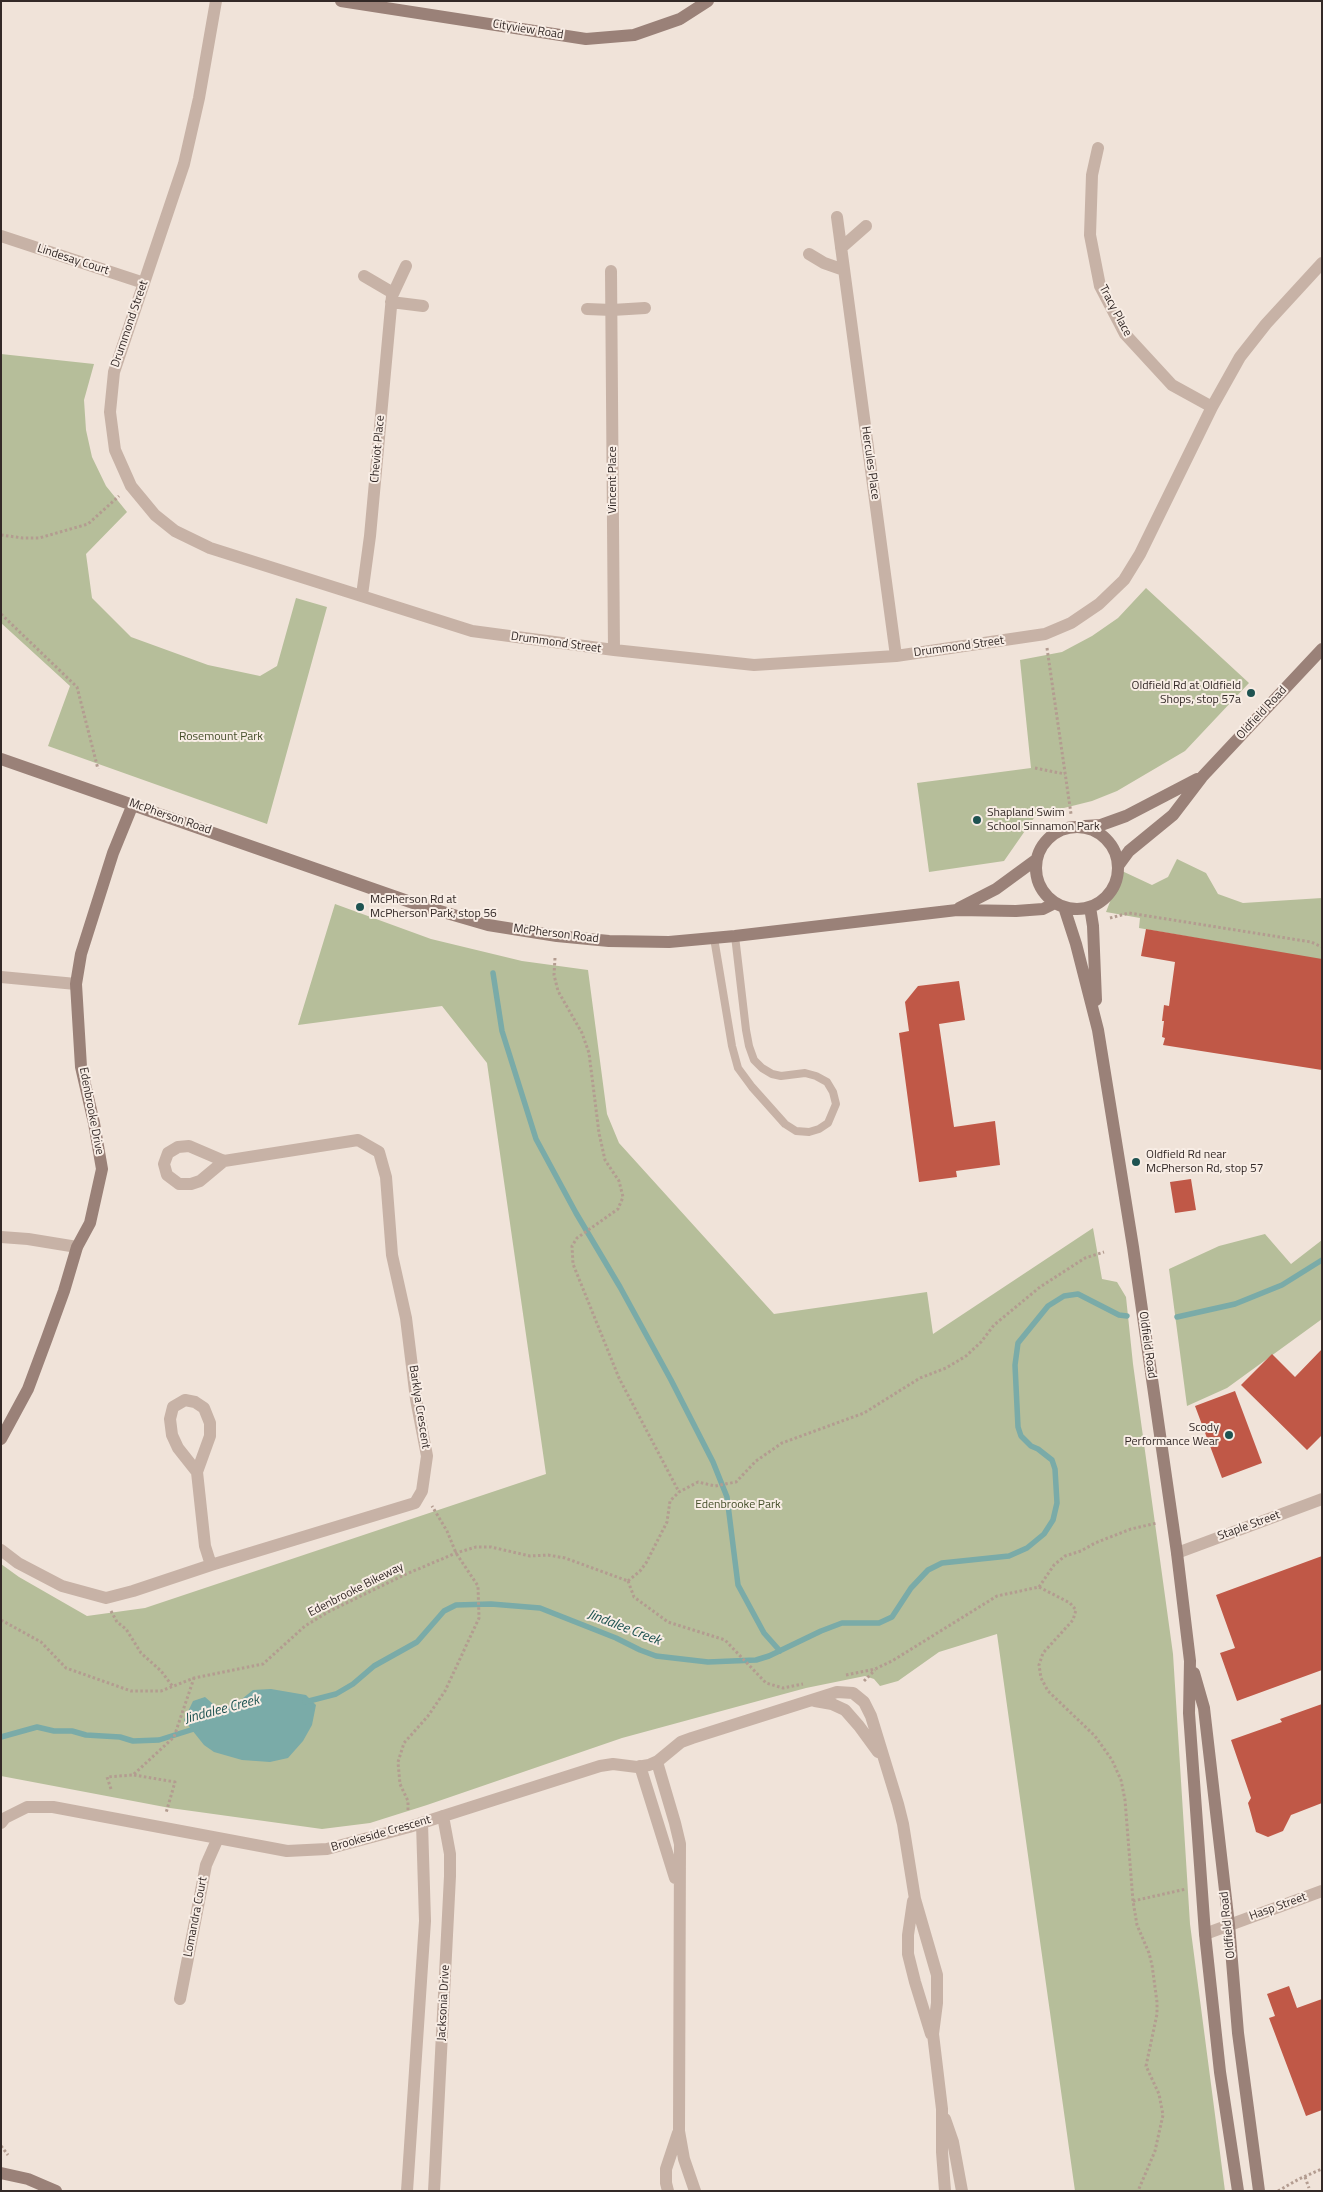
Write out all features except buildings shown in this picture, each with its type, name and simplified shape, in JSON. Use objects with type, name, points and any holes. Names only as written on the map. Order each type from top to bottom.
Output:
[{"type":"street","name":"Drummond Street","points":[[216,1],[199,98],[184,164],[114,372],[110,412],[116,450],[131,486],[155,515],[175,531],[210,548],[472,631],[614,650],[754,665],[896,656],[1044,634],[1071,623],[1099,604],[1124,580],[1140,554],[1212,407],[1240,357],[1266,324],[1322,263]]},
{"type":"street","name":"Cityview Road","points":[[341,1],[586,39],[634,35],[680,19],[708,1]]},
{"type":"street","name":"Tracy Place","points":[[1098,148],[1092,175],[1090,235],[1100,286],[1125,334],[1172,385],[1212,407]]},
{"type":"street","name":"Hercules Place","points":[[837,217],[896,656]]},
{"type":"street","points":[[841,248],[866,226]]},
{"type":"street","name":"Lindesay Court","points":[[1,236],[144,283]]},
{"type":"street","points":[[809,254],[821,262],[844,270]]},
{"type":"street","name":"Cheviot Place","points":[[362,595],[370,536],[392,298],[406,266]]},
{"type":"street","name":"Vincent Place","points":[[612,271],[614,650]]},
{"type":"street","points":[[364,276],[392,298],[424,306]]},
{"type":"street","points":[[587,309],[645,308]]},
{"type":"street","name":"Oldfield Road","points":[[1118,866],[1129,851],[1173,815],[1202,777],[1322,649]]},
{"type":"street","name":"McPherson Road","points":[[1,759],[418,905],[488,925],[608,941],[669,942],[957,910]]},
{"type":"street","name":"Oldfield Road","points":[[1083,826],[1101,825],[1126,816],[1202,777]]},
{"type":"street","name":"Edenbrooke Drive","points":[[1,1439],[28,1389],[64,1291],[76,1247],[90,1223],[102,1169],[81,1067],[76,984],[83,946],[113,853],[133,804]]},
{"type":"street","points":[[1083,826],[1096,831],[1107,840],[1115,852],[1118,866],[1117,879],[1111,891],[1102,901],[1090,907],[1077,910],[1059,905],[1045,894],[1039,884],[1036,872],[1037,859],[1041,848],[1048,838],[1058,830],[1083,826]]},
{"type":"street","points":[[957,910],[996,889],[1037,859]]},
{"type":"street","points":[[957,910],[1016,911],[1043,909],[1059,905]]},
{"type":"street","name":"Oldfield Road","points":[[1059,905],[1076,944],[1098,1030],[1133,1247],[1177,1553],[1190,1661],[1189,1713],[1205,1934],[1220,2072],[1238,2191]]},
{"type":"street","name":"Oldfield Road","points":[[1090,907],[1093,926],[1098,1030]]},
{"type":"street","points":[[1,977],[76,984]]},
{"type":"street","name":"Barklya Crescent","points":[[224,1160],[358,1140],[378,1152],[386,1178],[392,1255],[406,1318],[416,1399],[426,1456],[422,1491]]},
{"type":"street","points":[[1,1237],[28,1239],[76,1247]]},
{"type":"street","points":[[197,1472],[178,1448],[172,1434],[170,1419],[173,1407],[185,1400],[195,1402],[204,1408],[210,1423],[210,1436],[197,1472],[205,1546],[211,1565]]},
{"type":"street","points":[[1,1550],[18,1563],[62,1586],[106,1598],[415,1504],[422,1491]]},
{"type":"street","name":"Staple Street","points":[[1177,1553],[1322,1499]]},
{"type":"street","name":"Oldfield Road","points":[[1190,1661],[1204,1708],[1229,1925],[1238,2033],[1259,2191]]},
{"type":"street","name":"Brookeside Crescent","points":[[1,1823],[5,1818],[27,1807],[53,1807],[287,1851],[336,1848],[422,1823],[606,1764],[640,1766],[657,1762],[676,1746],[692,1738],[840,1692],[851,1692],[859,1696],[871,1716],[903,1824],[913,1891],[937,1975],[938,1990],[934,2042]]},
{"type":"street","name":"Brookeside Crescent","points":[[807,1702],[827,1702],[844,1710],[867,1737],[886,1768]]},
{"type":"street","points":[[657,1762],[679,1838],[679,2131],[684,2159],[694,2191]]},
{"type":"street","points":[[640,1766],[679,1895]]},
{"type":"street","name":"Jacksonia Drive","points":[[434,2191],[450,1876],[450,1854],[443,1816]]},
{"type":"street","name":"Jacksonia Drive","points":[[407,2191],[425,1921],[422,1823]]},
{"type":"street","name":"Lomandra Court","points":[[180,1999],[206,1865],[218,1838]]},
{"type":"street","name":"Brookeside Crescent","points":[[913,1891],[908,1954],[934,2042],[942,2109],[942,2152],[945,2191]]},
{"type":"street","name":"Hasp Street","points":[[1205,1934],[1322,1891]]},
{"type":"street","name":"Brookeside Crescent","points":[[942,2109],[953,2142],[962,2191]]},
{"type":"street","points":[[668,2191],[665,2178],[666,2169],[679,2131]]},
{"type":"street","points":[[1,2173],[28,2179],[56,2191]]},
{"type":"lane","points":[[714,938],[729,1032],[738,1068],[785,1124],[796,1131],[809,1132],[819,1129],[828,1123],[836,1104],[833,1092],[827,1082],[805,1073],[781,1076],[772,1074],[754,1060],[746,1030],[735,936]]},
{"type":"lane","points":[[729,1032],[746,1030]]},
{"type":"path","points":[[1,535],[39,538],[88,524],[131,486]]},
{"type":"path","points":[[1,614],[77,687],[98,769]]},
{"type":"path","points":[[1047,648],[1071,814]]},
{"type":"path","points":[[1035,768],[1065,774]]},
{"type":"path","points":[[1110,918],[1129,912],[1311,942],[1322,948]]},
{"type":"path","points":[[555,958],[554,975],[558,991],[582,1033],[589,1052],[599,1133],[606,1160],[619,1181],[623,1197],[618,1209],[577,1238],[572,1246],[573,1264],[619,1378],[679,1492]]},
{"type":"path","points":[[810,1682],[783,1688],[766,1683],[751,1670],[725,1640],[668,1622],[634,1597],[628,1581],[640,1571],[646,1562],[666,1522],[670,1501],[679,1492],[698,1482],[715,1486],[736,1482],[756,1461],[782,1442],[864,1413],[920,1378],[946,1368],[966,1356],[981,1342],[994,1325],[1040,1287],[1084,1258],[1104,1252]]},
{"type":"path","points":[[409,1827],[408,1801],[400,1784],[398,1762],[404,1743],[428,1716],[445,1691],[480,1618],[478,1586],[456,1553],[447,1531],[422,1491]]},
{"type":"path","points":[[1039,1587],[1054,1565],[1065,1556],[1131,1529],[1172,1520]]},
{"type":"path","name":"Edenbrooke Bikeway","points":[[1,1620],[41,1642],[66,1668],[101,1682],[131,1691],[162,1691],[194,1678],[263,1664],[305,1626],[328,1612],[456,1553],[476,1546],[491,1547],[530,1556],[548,1555],[565,1558],[628,1581]]},
{"type":"path","points":[[838,1677],[875,1669],[892,1661],[997,1596],[1039,1587],[1070,1603],[1076,1610],[1072,1620],[1043,1653],[1039,1664],[1041,1678],[1048,1691],[1102,1744],[1121,1780],[1125,1800],[1136,1925],[1149,1952],[1157,2014],[1152,2030],[1146,2066],[1158,2094],[1163,2115],[1155,2151],[1138,2191]]},
{"type":"path","points":[[106,1598],[117,1622],[126,1629],[141,1653],[161,1671],[173,1687]]},
{"type":"path","points":[[133,1775],[174,1737],[194,1678]]},
{"type":"path","points":[[111,1789],[107,1777],[133,1775],[175,1782],[162,1827]]},
{"type":"path","points":[[1133,1901],[1201,1886]]},
{"type":"path","points":[[1,2146],[8,2155]]},
{"type":"path","points":[[1278,2191],[1299,2179],[1322,2170]]},
{"type":"path","points":[[1305,2177],[1309,2188]]},
{"type":"green space","name":"Rosemount Park","points":[[1,354],[94,364],[84,400],[86,430],[92,457],[106,486],[127,512],[86,554],[92,598],[131,637],[208,665],[260,676],[277,666],[296,598],[327,607],[267,824],[48,746],[70,686],[1,623]]},
{"type":"green space","points":[[1146,588],[1249,683],[1185,751],[1117,791],[1092,801],[1036,815],[1004,861],[929,872],[917,783],[1031,768],[1020,660],[1062,652],[1092,636],[1118,618]]},
{"type":"green space","points":[[1177,859],[1206,873],[1218,894],[1243,903],[1322,898],[1322,960],[1139,928],[1140,918],[1106,912],[1122,871],[1152,885],[1168,877]]},
{"type":"green space","name":"Edenbrooke Park","points":[[335,904],[431,939],[522,961],[588,970],[607,1114],[619,1143],[774,1314],[927,1292],[933,1334],[1093,1228],[1102,1279],[1117,1282],[1126,1297],[1133,1364],[1173,1654],[1190,1924],[1225,2191],[1075,2191],[997,1634],[939,1652],[898,1681],[880,1686],[874,1679],[865,1676],[806,1688],[622,1738],[370,1823],[322,1829],[170,1808],[1,1776],[1,1564],[19,1577],[87,1616],[145,1608],[546,1474],[487,1063],[442,1006],[298,1025]]},
{"type":"green space","points":[[1265,1234],[1291,1264],[1322,1240],[1322,1319],[1227,1388],[1187,1406],[1169,1269],[1219,1246]]},
{"type":"water","points":[[271,1689],[306,1695],[316,1705],[312,1725],[303,1741],[288,1758],[270,1762],[242,1760],[214,1752],[204,1745],[184,1720],[193,1701],[205,1697],[220,1710],[237,1703],[253,1690]]},
{"type":"waterway","points":[[493,973],[502,1031],[536,1139],[671,1380],[713,1462],[727,1497],[738,1585],[764,1633],[780,1651]]},
{"type":"waterway","name":"Jindalee Creek","points":[[1177,1317],[1235,1304],[1282,1285],[1322,1260]]},
{"type":"waterway","name":"Jindalee Creek","points":[[305,1702],[336,1694],[353,1684],[374,1666],[417,1642],[444,1611],[456,1605],[491,1604],[540,1608],[656,1656],[708,1662],[756,1660],[842,1623],[879,1623],[892,1617],[911,1588],[928,1570],[942,1563],[1009,1556],[1027,1548],[1044,1534],[1053,1520],[1057,1503],[1055,1469],[1052,1460],[1031,1446],[1021,1436],[1018,1427],[1015,1365],[1018,1343],[1048,1306],[1064,1296],[1078,1294],[1119,1315],[1127,1316]]},
{"type":"waterway","name":"Jindalee Creek","points":[[1,1737],[37,1727],[54,1731],[72,1731],[86,1735],[120,1737],[133,1741],[159,1740],[197,1728]]},
{"type":"place","name":"Oldfield Rd at Oldfield Shops, stop 57a","points":[[1251,693]]},
{"type":"place","name":"Shapland Swim School Sinnamon Park","points":[[977,820]]},
{"type":"place","name":"McPherson Rd at McPherson Park, stop 56","points":[[360,907]]},
{"type":"place","name":"Oldfield Rd near McPherson Rd, stop 57","points":[[1136,1162]]},
{"type":"place","name":"Scody Performance Wear","points":[[1229,1435]]}]
